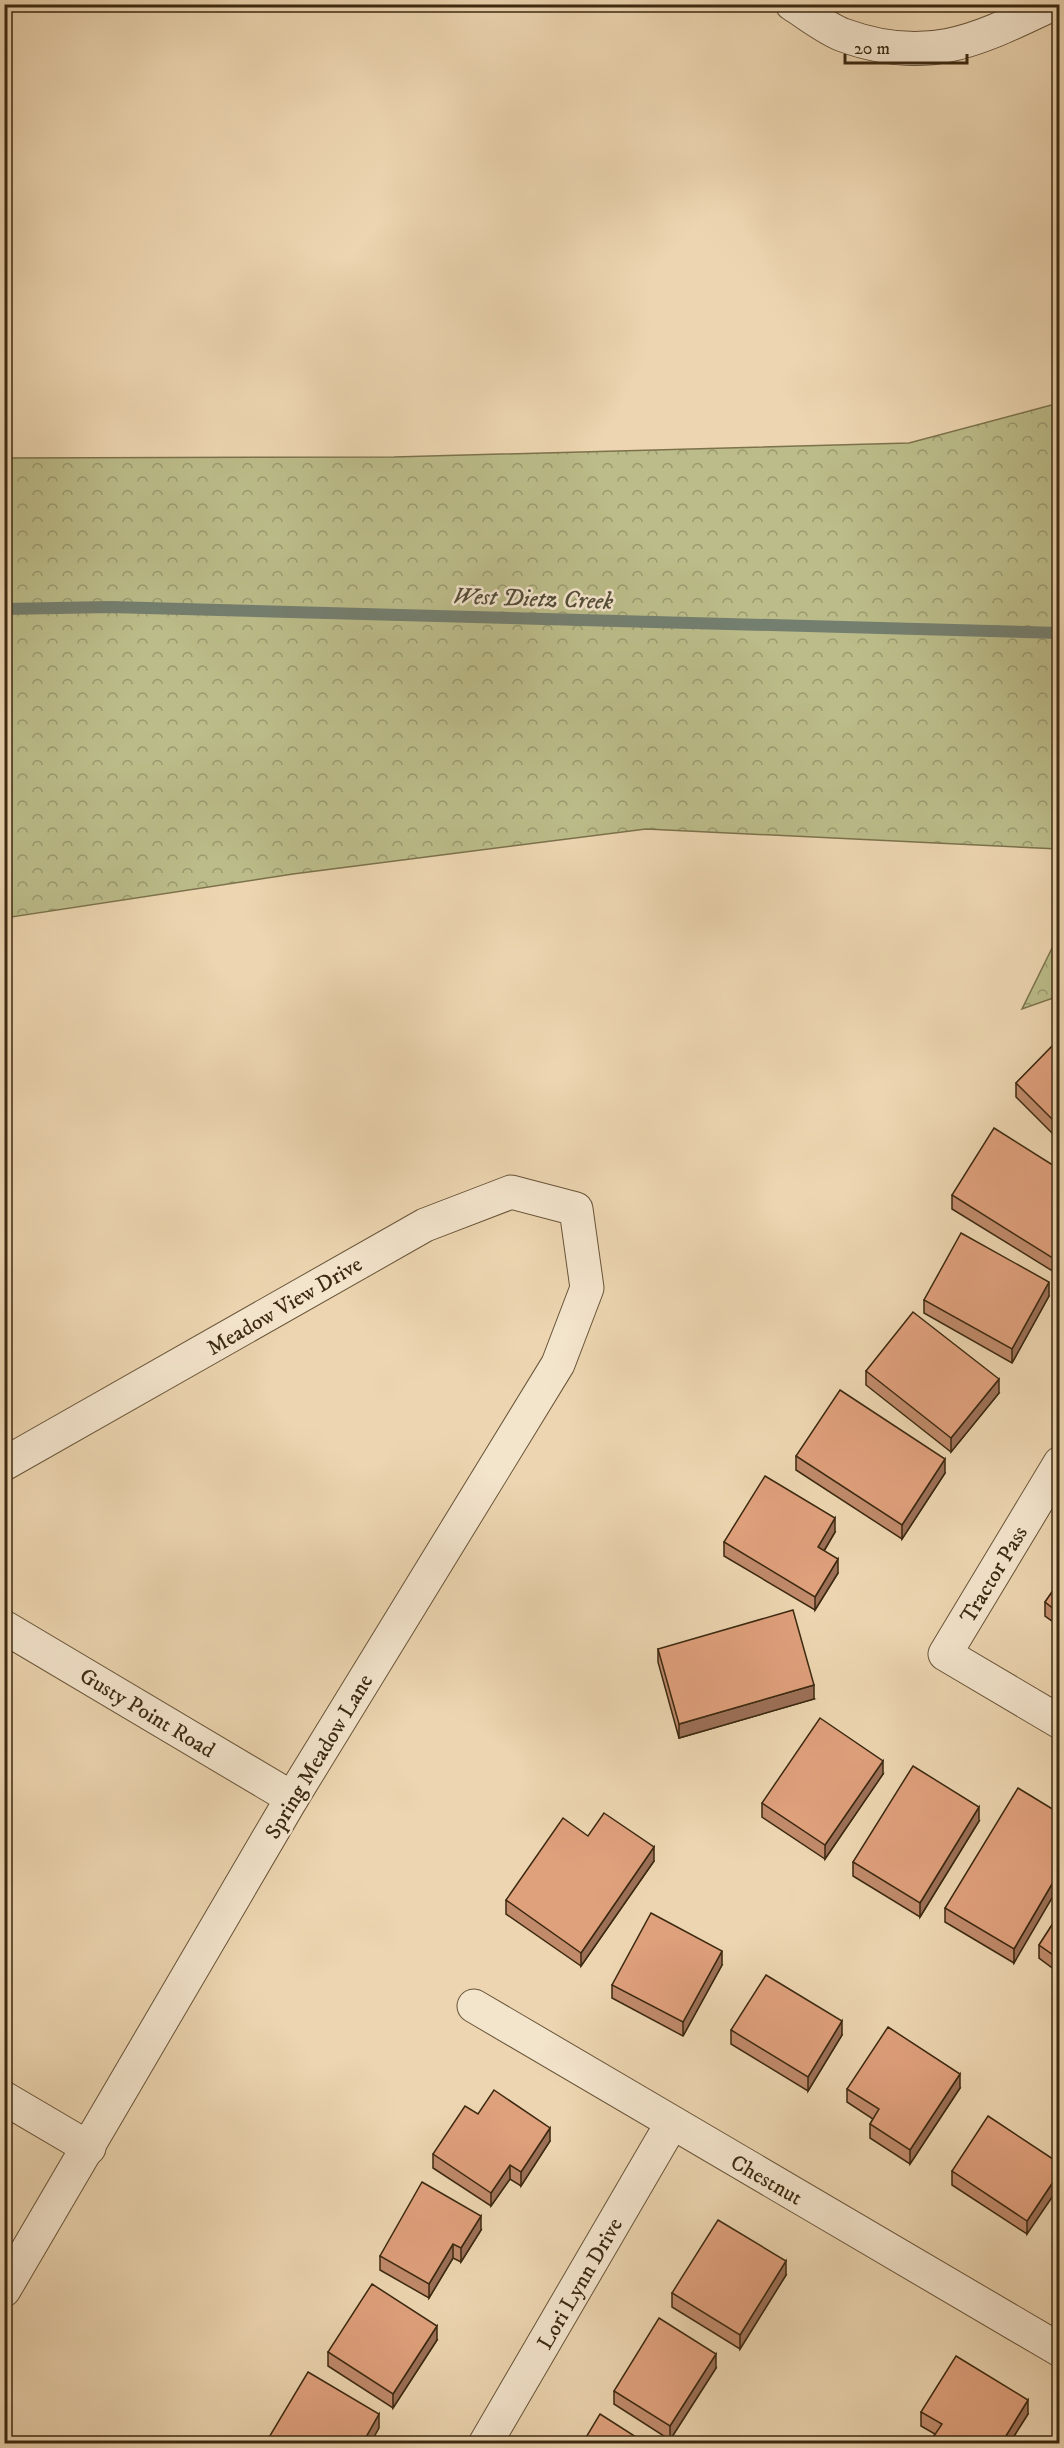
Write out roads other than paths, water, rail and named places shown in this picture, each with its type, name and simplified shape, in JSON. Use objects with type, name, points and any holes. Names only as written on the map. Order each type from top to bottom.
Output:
[{"type":"street","points":[[792,4],[841,34],[894,48],[921,50],[951,46],[985,36],[1053,4]]},
{"type":"street","name":"Meadow View Drive","points":[[4,1464],[425,1225],[511,1192],[576,1209]]},
{"type":"street","name":"Spring Meadow Lane","points":[[4,2290],[292,1798],[558,1364],[587,1288],[576,1209]]},
{"type":"street","name":"Tractor Pass","points":[[1059,1463],[945,1654],[1059,1722]]},
{"type":"street","name":"Gusty Point Road","points":[[4,1627],[292,1798]]},
{"type":"street","name":"Chestnut","points":[[474,2007],[1059,2350]]},
{"type":"street","points":[[4,2098],[88,2148]]},
{"type":"street","name":"Lori Lynn Drive","points":[[485,2444],[672,2123]]},
{"type":"waterway","name":"West Dietz Creek","points":[[4,609],[110,607],[1060,633]]}]
